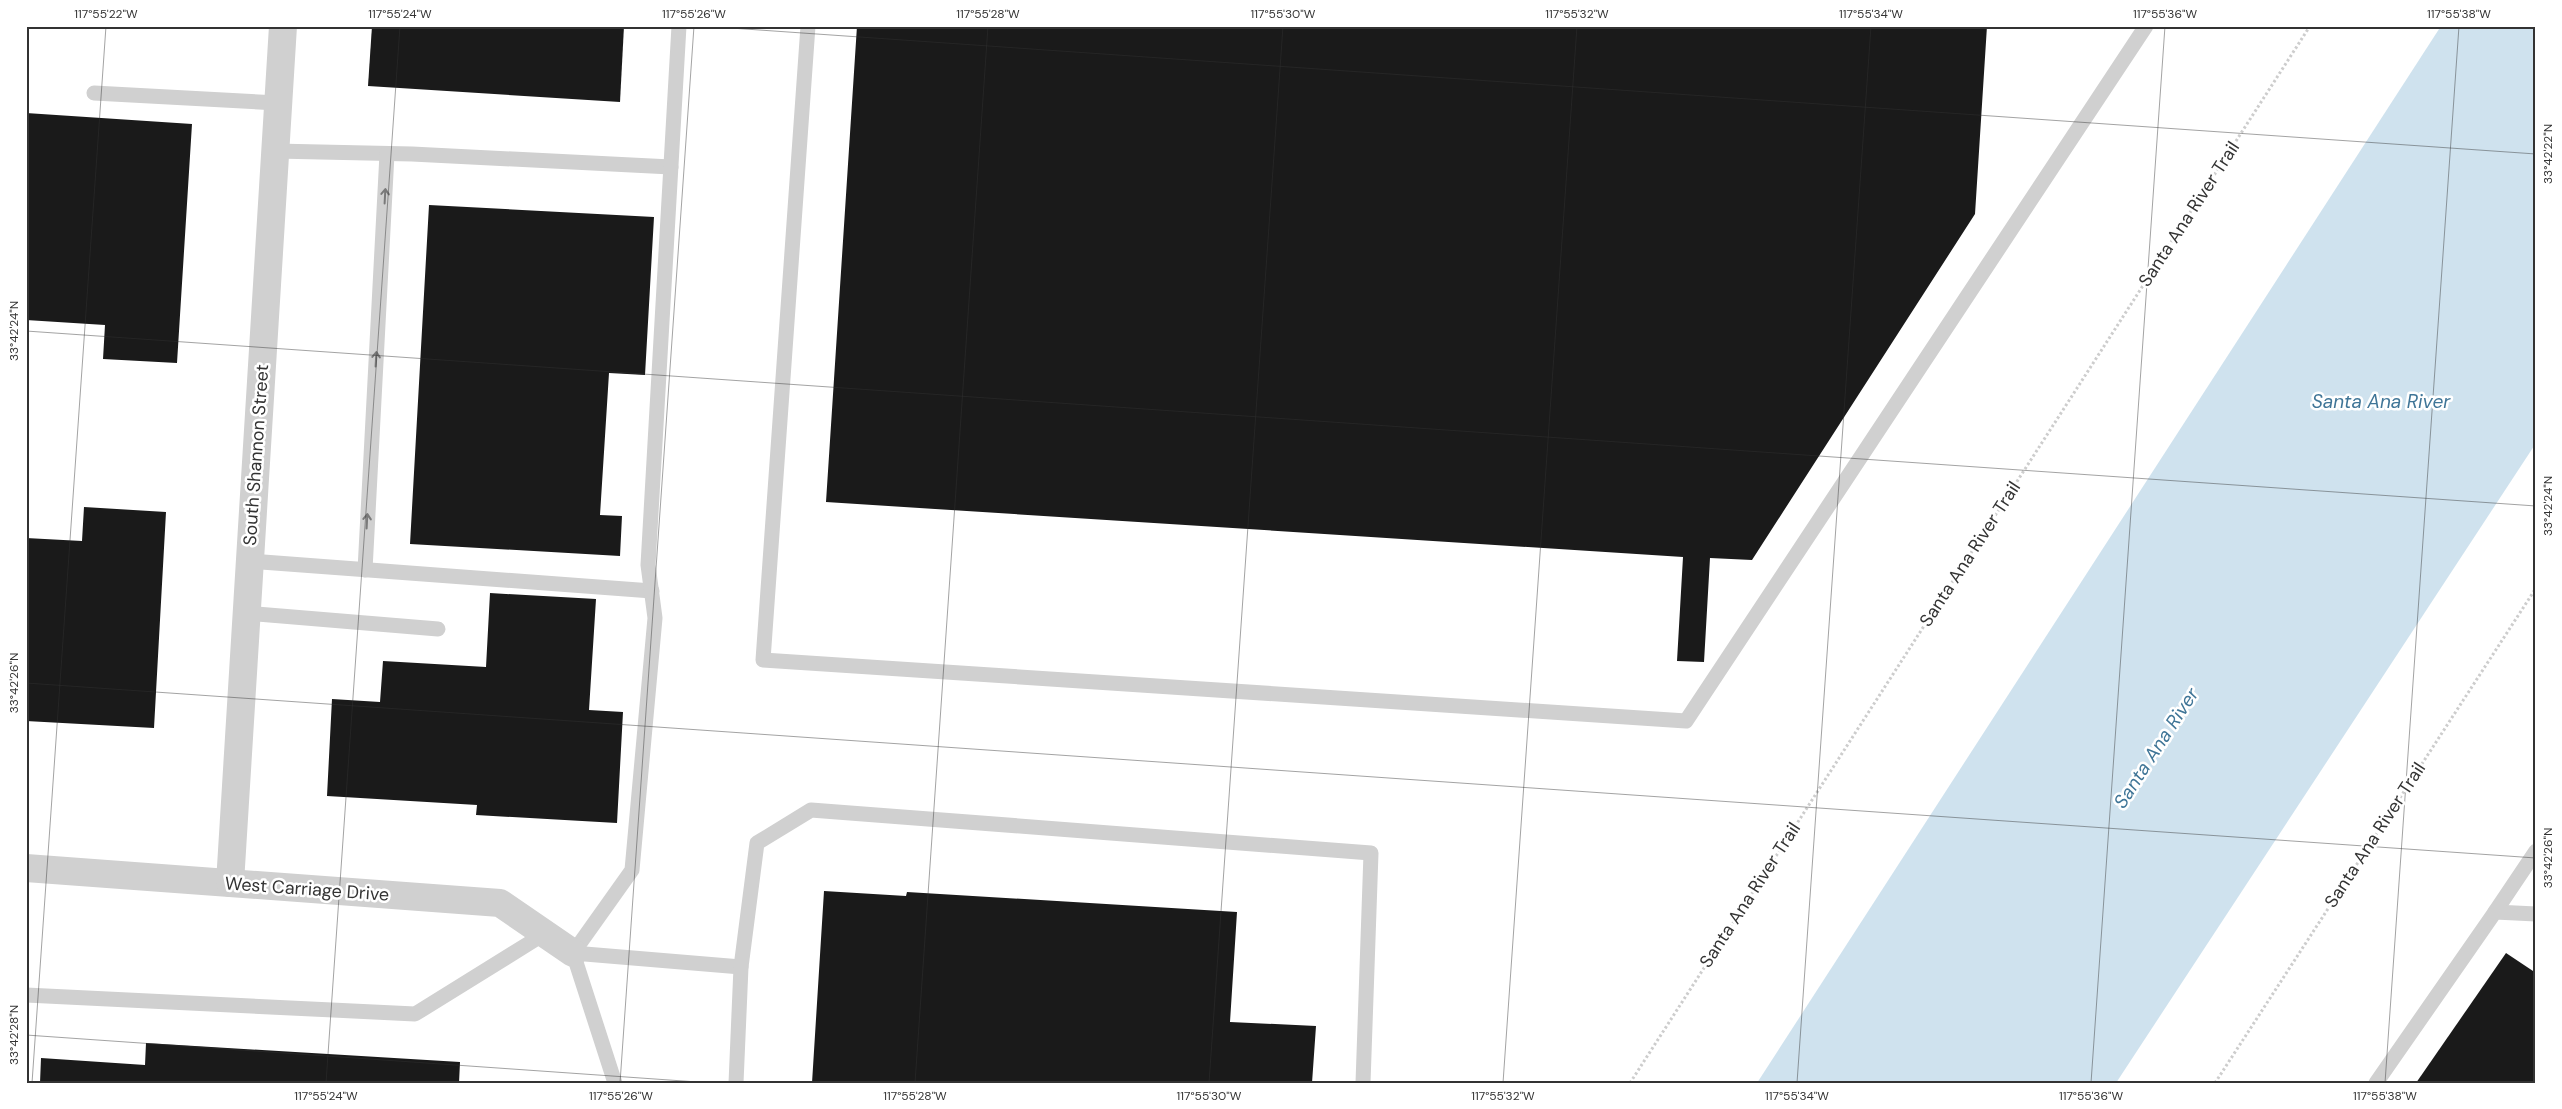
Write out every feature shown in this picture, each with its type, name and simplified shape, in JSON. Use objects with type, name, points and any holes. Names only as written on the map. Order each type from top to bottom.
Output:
[{"type":"street","name":"South Shannon Street","points":[[230,883],[283,26]]},
{"type":"street","name":"West Carriage Drive","points":[[26,868],[500,903],[573,954]]},
{"type":"lane","points":[[573,954],[632,870],[655,618],[648,565],[679,26]]},
{"type":"lane","points":[[808,26],[763,660],[1686,721],[2146,26]]},
{"type":"lane","points":[[94,93],[278,103]]},
{"type":"lane","points":[[275,151],[671,166]]},
{"type":"lane","points":[[365,570],[387,154]]},
{"type":"lane","points":[[249,561],[652,591]]},
{"type":"lane","points":[[246,613],[438,629]]},
{"type":"lane","points":[[736,1083],[741,967],[758,844],[811,810],[1371,853],[1363,1083]]},
{"type":"lane","points":[[2376,1083],[2536,851]]},
{"type":"lane","points":[[2494,912],[2536,914]]},
{"type":"lane","points":[[26,994],[415,1014],[544,934]]},
{"type":"lane","points":[[573,954],[741,967]]},
{"type":"lane","points":[[573,954],[615,1083]]},
{"type":"path","name":"Santa Ana River Trail","points":[[1630,1083],[2310,26]]},
{"type":"path","name":"Santa Ana River Trail","points":[[2215,1083],[2536,588]]},
{"type":"water","name":"Santa Ana River","points":[[2441,26],[2536,26],[2536,443],[2116,1083],[1757,1083]]},
{"type":"building","points":[[372,26],[624,26],[620,102],[368,86]]},
{"type":"building","points":[[857,26],[1987,26],[1975,214],[1752,560],[1710,558],[1704,662],[1677,661],[1683,557],[826,502]]},
{"type":"building","points":[[26,113],[192,124],[177,363],[103,359],[105,325],[26,320]]},
{"type":"building","points":[[429,205],[654,217],[645,375],[609,373],[600,515],[622,516],[620,556],[410,544]]},
{"type":"building","points":[[84,507],[166,512],[154,728],[26,721],[26,538],[82,541]]},
{"type":"building","points":[[490,593],[596,599],[589,710],[623,712],[617,823],[476,815],[477,805],[327,796],[332,699],[380,702],[383,661],[486,667]]},
{"type":"building","points":[[824,891],[906,896],[907,892],[1237,912],[1230,1022],[1316,1026],[1312,1083],[812,1083]]},
{"type":"building","points":[[2506,953],[2536,973],[2536,1083],[2416,1083]]},
{"type":"building","points":[[146,1043],[460,1062],[459,1083],[40,1083],[41,1058],[145,1065]]}]
